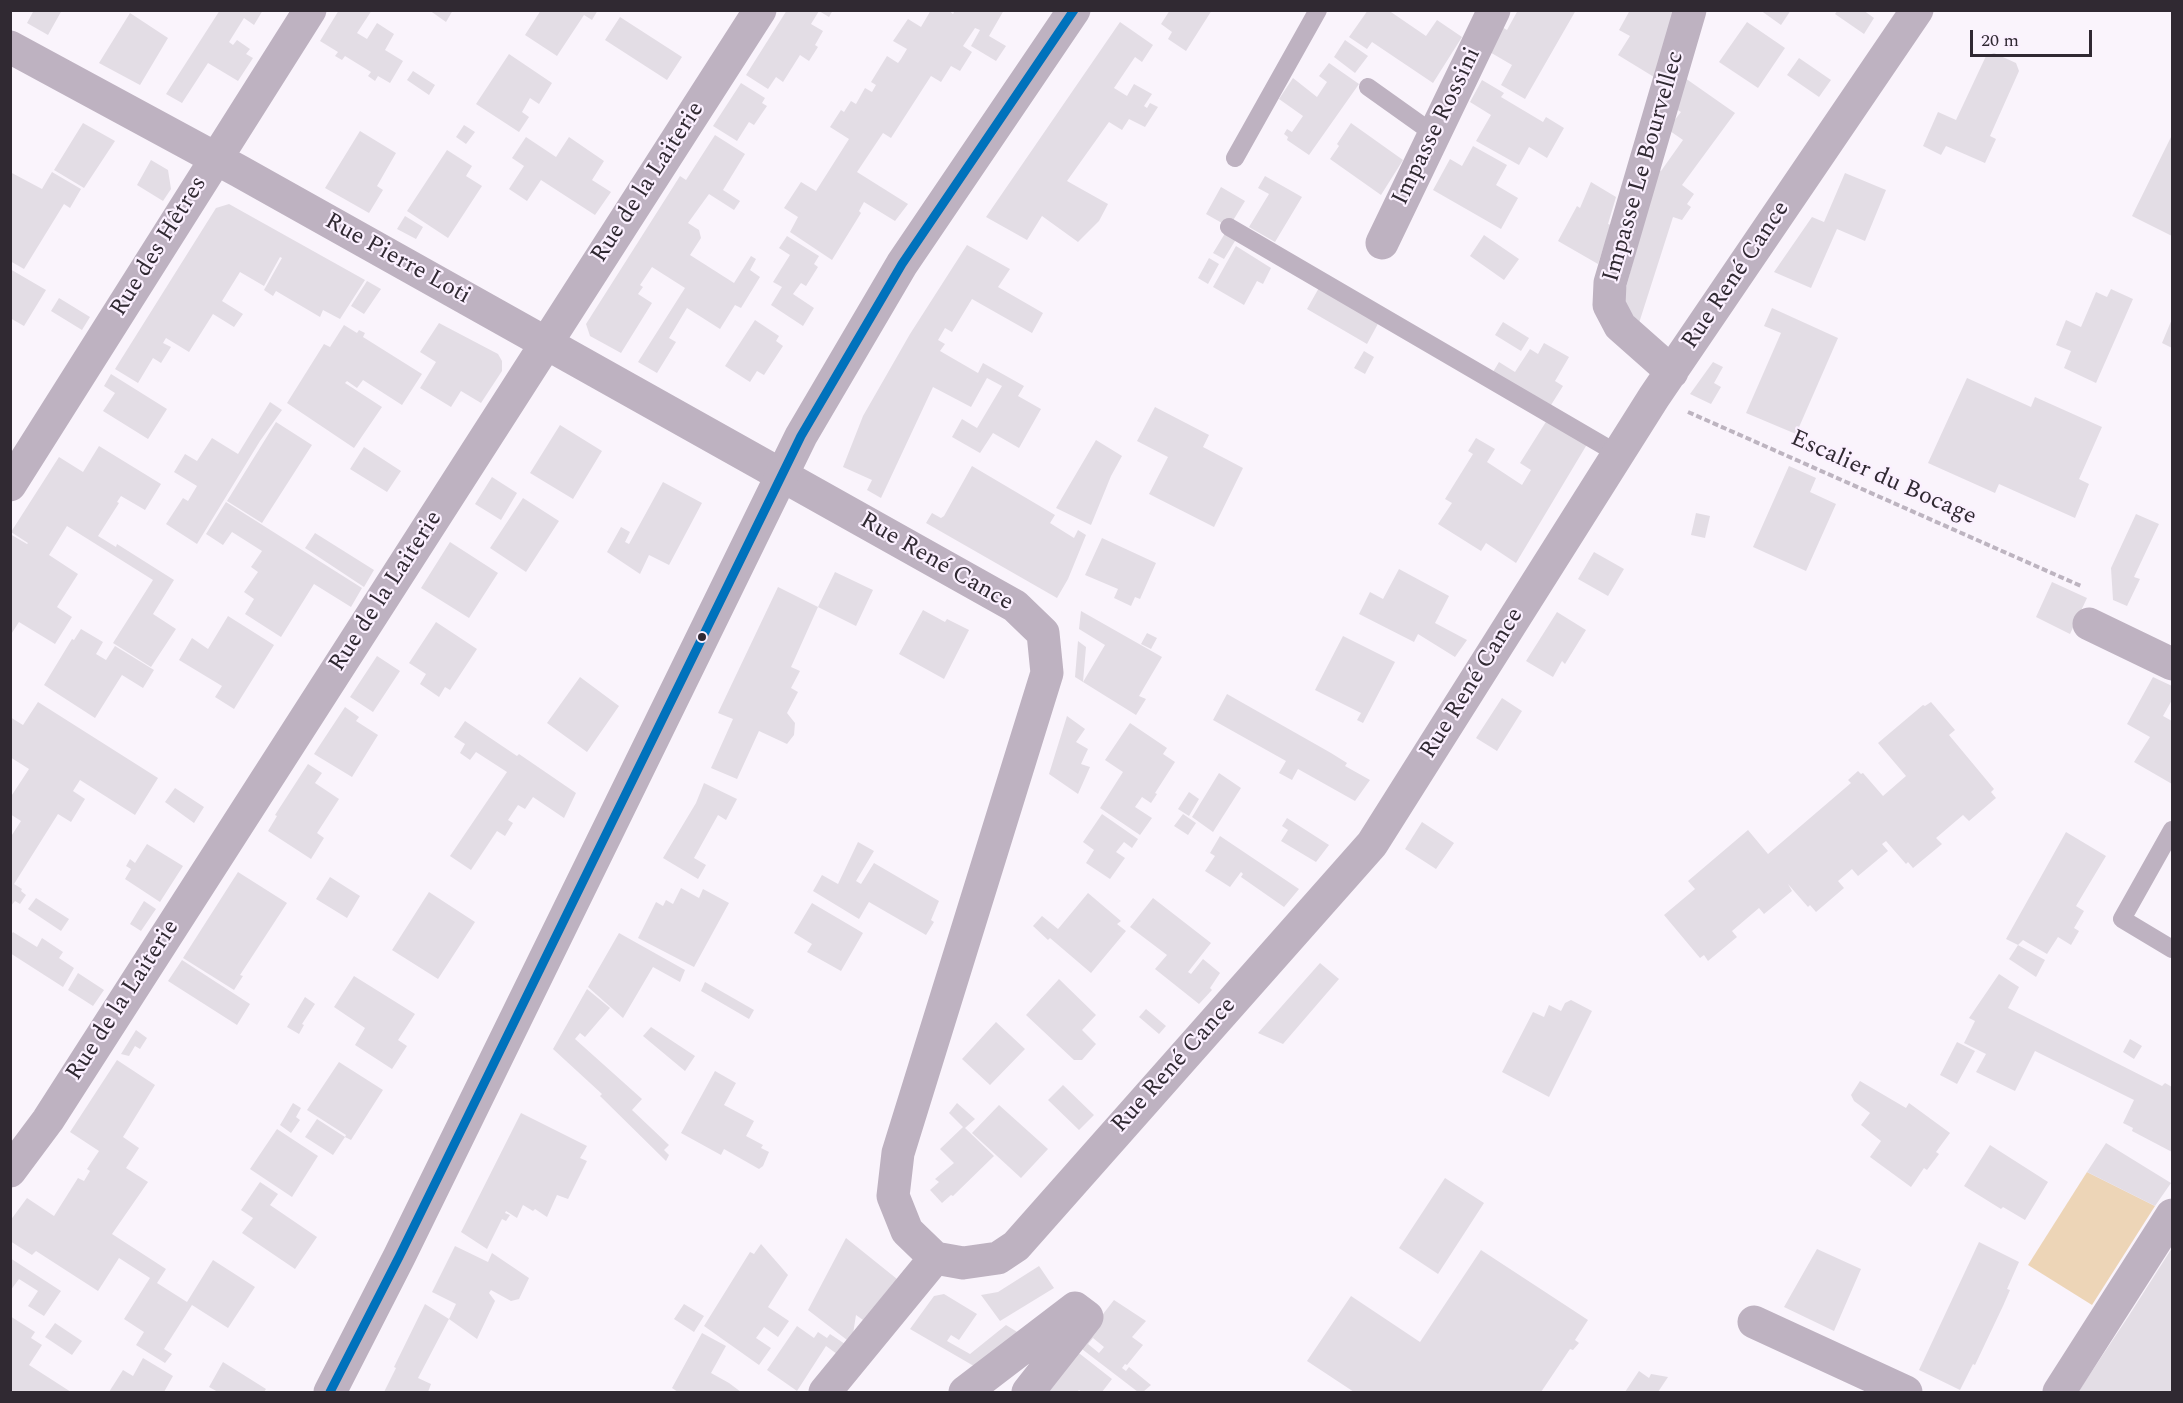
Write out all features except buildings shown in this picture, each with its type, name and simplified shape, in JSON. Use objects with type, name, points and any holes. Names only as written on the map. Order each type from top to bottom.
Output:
[{"type":"street","name":"Rue des Hêtres","points":[[10,485],[310,10]]},
{"type":"street","name":"Rue de la Laiterie","points":[[10,1171],[55,1110],[760,10]]},
{"type":"street","points":[[330,1392],[399,1257],[801,436],[902,264],[1074,10]]},
{"type":"street","name":"Impasse Rossini","points":[[1382,243],[1494,10]]},
{"type":"street","name":"Impasse Le Bourvellec","points":[[1663,384],[1620,326],[1609,304],[1610,283],[1690,10]]},
{"type":"street","name":"Rue René Cance","points":[[782,476],[1016,606],[1043,633],[1047,673],[898,1153],[893,1196],[907,1231],[940,1259],[963,1263],[998,1258],[1016,1246],[1372,844],[1663,384],[1917,10]]},
{"type":"street","name":"Rue Pierre Loti","points":[[10,47],[217,159],[782,476]]},
{"type":"street","points":[[2089,624],[2172,663]]},
{"type":"street","points":[[2059,1392],[2172,1215]]},
{"type":"street","points":[[825,1392],[940,1259]]},
{"type":"street","points":[[852,1392],[940,1259]]},
{"type":"street","points":[[965,1392],[1075,1308],[1087,1317],[1028,1392]]},
{"type":"street","points":[[1754,1322],[1896,1390]]},
{"type":"lane","points":[[1235,158],[1318,10]]},
{"type":"lane","points":[[1368,87],[1434,134]]},
{"type":"lane","points":[[1230,227],[1618,454]]},
{"type":"lane","points":[[2172,831],[2122,919],[2172,950]]},
{"type":"path","name":"Escalier du Bocage","points":[[1663,384],[2086,589]]},
{"type":"shaded area","points":[[2087,1172],[2155,1206],[2092,1305],[2028,1265]]},
{"type":"transit line","points":[[330,1392],[399,1257],[801,436],[902,264],[1074,10]]}]
